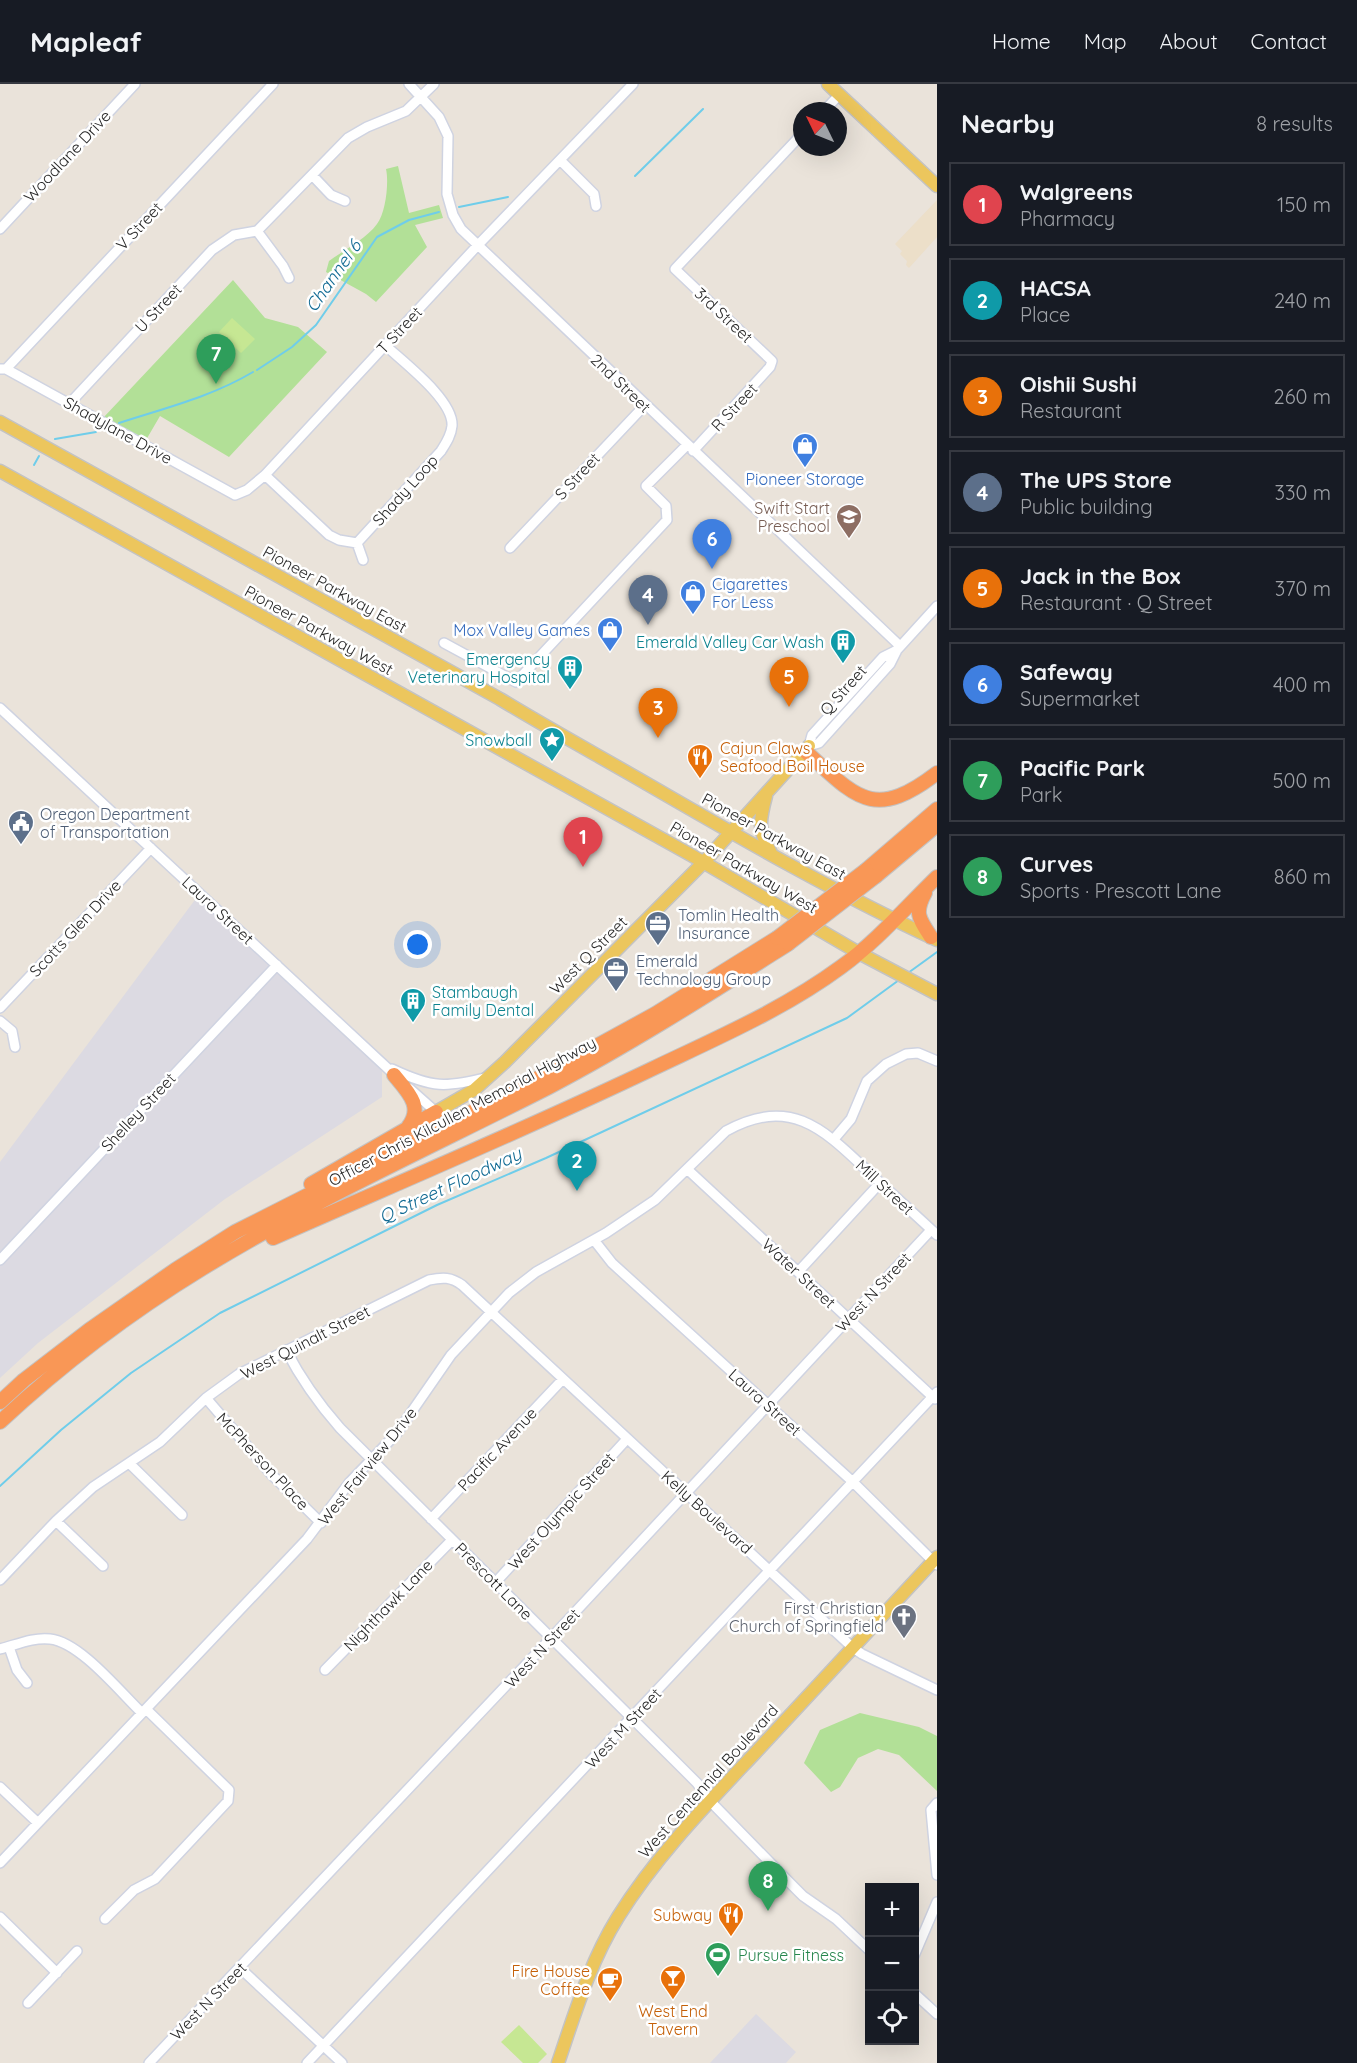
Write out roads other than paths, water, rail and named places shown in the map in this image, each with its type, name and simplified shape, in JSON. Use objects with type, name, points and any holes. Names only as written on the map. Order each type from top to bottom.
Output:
[{"type":"highway","points":[[807,749],[850,791],[876,800],[890,800],[902,796],[937,773]]},
{"type":"highway","name":"Officer Chris Kilcullen Memorial Highway","points":[[871,873],[937,809]]},
{"type":"highway","name":"Officer Chris Kilcullen Memorial Highway","points":[[0,1422],[35,1389],[97,1340],[202,1268],[270,1230],[549,1086],[673,1018],[782,941],[937,825]]},
{"type":"highway","points":[[202,1268],[488,1144],[726,1034],[815,984],[859,953],[933,881]]},
{"type":"highway","points":[[933,881],[918,906],[918,912],[934,939]]},
{"type":"highway","name":"Officer Chris Kilcullen Memorial Highway","points":[[0,1402],[24,1380],[89,1330],[175,1270],[235,1232],[530,1083],[782,941]]},
{"type":"highway","points":[[394,1075],[415,1107],[415,1116],[406,1130]]},
{"type":"highway","points":[[235,1232],[275,1205],[436,1112]]},
{"type":"main road","points":[[828,84],[937,186]]},
{"type":"main road","name":"Pioneer Parkway East","points":[[0,422],[500,699],[562,737],[772,855],[893,920],[934,939]]},
{"type":"main road","name":"Pioneer Parkway West","points":[[0,471],[704,862],[859,953],[937,994]]},
{"type":"main road","name":"Q Street","points":[[704,862],[807,749]]},
{"type":"main road","points":[[767,792],[760,818],[760,829],[772,855]]},
{"type":"main road","name":"West Q Street","points":[[436,1112],[461,1099],[490,1076],[704,862]]},
{"type":"main road","name":"West Centennial Boulevard","points":[[558,2063],[599,1951],[618,1917],[662,1854],[936,1561]]},
{"type":"street","name":"Woodlane Drive","points":[[0,229],[135,84]]},
{"type":"street","name":"V Street","points":[[3,369],[273,84]]},
{"type":"street","name":"2nd Street","points":[[409,84],[439,117],[448,136],[447,194],[453,215],[461,229],[898,648]]},
{"type":"street","points":[[289,278],[257,231],[348,138],[367,127],[406,111],[434,84]]},
{"type":"street","name":"T Street","points":[[235,495],[247,490],[265,475],[477,246],[633,84]]},
{"type":"street","points":[[832,102],[839,95]]},
{"type":"street","name":"3rd Street","points":[[772,361],[675,269],[793,144]]},
{"type":"street","points":[[560,160],[594,194],[596,206]]},
{"type":"street","points":[[312,175],[331,195],[345,201]]},
{"type":"street","name":"U Street","points":[[70,403],[212,250],[234,235],[257,231]]},
{"type":"street","name":"Shady Loop","points":[[357,543],[441,451],[449,438],[452,425],[449,410],[440,397],[385,345]]},
{"type":"street","name":"R Street","points":[[444,643],[516,682],[667,520],[666,506],[646,486],[690,448],[770,367],[772,361]]},
{"type":"street","name":"Shadylane Drive","points":[[3,369],[70,403],[235,495]]},
{"type":"street","name":"S Street","points":[[510,548],[645,405]]},
{"type":"street","points":[[265,475],[329,535],[339,540],[357,543],[363,560]]},
{"type":"street","name":"Q Street","points":[[807,749],[819,743],[890,664],[898,648],[937,606]]},
{"type":"street","name":"Laura Street","points":[[0,708],[436,1112]]},
{"type":"street","name":"Scotts Glen Drive","points":[[0,1008],[151,848]]},
{"type":"street","name":"Shelley Street","points":[[0,1260],[277,965]]},
{"type":"street","points":[[0,1021],[12,1031],[15,1047]]},
{"type":"street","points":[[834,1139],[851,1119],[867,1081],[886,1064],[906,1054],[918,1053],[937,1061]]},
{"type":"street","points":[[382,1063],[423,1082],[437,1085],[453,1085],[490,1076]]},
{"type":"street","name":"West Fairview Drive","points":[[0,1863],[321,1523],[349,1483],[397,1433],[451,1355],[522,1281],[631,1218],[655,1200],[714,1140],[738,1124],[776,1116],[802,1121],[834,1139]]},
{"type":"street","name":"Mill Street","points":[[834,1139],[934,1233]]},
{"type":"street","name":"Water Street","points":[[687,1169],[848,1319],[936,1396]]},
{"type":"street","points":[[798,1272],[880,1183]]},
{"type":"street","name":"West N Street","points":[[149,2063],[551,1638],[848,1319],[934,1233]]},
{"type":"street","name":"Laura Street","points":[[594,1240],[612,1263],[853,1482],[936,1561]]},
{"type":"street","name":"West Quinalt Street","points":[[0,1580],[56,1521],[93,1487],[160,1442],[206,1398],[239,1374],[429,1280],[443,1277],[454,1279],[491,1312]]},
{"type":"street","name":"Kelly Boulevard","points":[[491,1312],[853,1648],[937,1690]]},
{"type":"street","name":"Prescott Lane","points":[[286,1350],[302,1382],[315,1401],[371,1460],[697,1783],[710,1801],[790,1884],[836,1919],[865,1946]]},
{"type":"street","name":"Pacific Avenue","points":[[431,1519],[563,1379]]},
{"type":"street","name":"West M Street","points":[[307,2063],[936,1396]]},
{"type":"street","name":"McPherson Place","points":[[206,1398],[272,1475],[321,1523]]},
{"type":"street","name":"West Olympic Street","points":[[495,1583],[627,1439]]},
{"type":"street","points":[[129,1463],[182,1515]]},
{"type":"street","points":[[56,1521],[103,1566]]},
{"type":"street","name":"Nighthawk Lane","points":[[325,1670],[452,1540]]},
{"type":"street","points":[[27,1683],[4,1648],[30,1640],[49,1639],[65,1643],[80,1652],[229,1790],[228,1801],[155,1879],[134,1890],[105,1919]]},
{"type":"street","points":[[0,1787],[38,1823]]},
{"type":"street","points":[[936,1803],[931,1809],[937,1875]]},
{"type":"street","points":[[919,1946],[937,1902]]},
{"type":"street","points":[[0,1917],[57,1973]]},
{"type":"street","points":[[28,2003],[77,1951]]},
{"type":"street","points":[[240,1968],[342,2063]]},
{"type":"street","points":[[919,1997],[937,2014]]},
{"type":"waterway","name":"Channel 6","points":[[635,176],[703,109]]},
{"type":"waterway","name":"Channel 6","points":[[459,207],[508,197]]},
{"type":"waterway","name":"Channel 6","points":[[257,370],[292,347],[316,325],[377,237],[409,220],[439,212]]},
{"type":"waterway","name":"Channel 6","points":[[119,423],[204,395],[253,372]]},
{"type":"waterway","name":"Channel 6","points":[[55,439],[96,432]]},
{"type":"waterway","name":"Channel 6","points":[[34,465],[39,456]]},
{"type":"waterway","name":"Q Street Floodway","points":[[908,973],[937,952]]},
{"type":"waterway","name":"Q Street Floodway","points":[[0,1486],[61,1430],[131,1373],[220,1313],[437,1205],[546,1158],[847,1018],[899,980]]},
{"type":"place","name":"Pacific Park","points":[[216,384]]},
{"type":"place","name":"Pioneer Storage","points":[[805,469]]},
{"type":"place","name":"Swift Start Preschool","points":[[849,540]]},
{"type":"place","name":"Safeway","points":[[712,569]]},
{"type":"place","name":"Cigarettes For Less","points":[[693,616]]},
{"type":"place","name":"The UPS Store","points":[[648,625]]},
{"type":"place","name":"Mox Valley Games","points":[[610,653]]},
{"type":"place","name":"Emerald Valley Car Wash","points":[[843,665]]},
{"type":"place","name":"Emergency Veterinary Hospital","points":[[570,691]]},
{"type":"place","name":"Jack in the Box","points":[[789,707]]},
{"type":"place","name":"Oishii Sushi","points":[[658,738]]},
{"type":"place","name":"Snowball","points":[[552,763]]},
{"type":"place","name":"Cajun Claws Seafood Boil House","points":[[700,780]]},
{"type":"place","name":"Oregon Department of Transportation","points":[[21,846]]},
{"type":"place","name":"Walgreens","points":[[583,867]]},
{"type":"place","name":"Tomlin Health Insurance","points":[[658,947]]},
{"type":"place","name":"Emerald Technology Group","points":[[616,993]]},
{"type":"place","name":"Stambaugh Family Dental","points":[[413,1024]]},
{"type":"place","name":"HACSA","points":[[577,1191]]},
{"type":"place","name":"First Christian Church of Springfield","points":[[904,1640]]},
{"type":"place","name":"Curves","points":[[768,1911]]},
{"type":"place","name":"Subway","points":[[731,1938]]},
{"type":"place","name":"Pursue Fitness","points":[[718,1978]]},
{"type":"place","name":"West End Tavern","points":[[673,2001]]},
{"type":"place","name":"Fire House Coffee","points":[[610,2003]]}]
